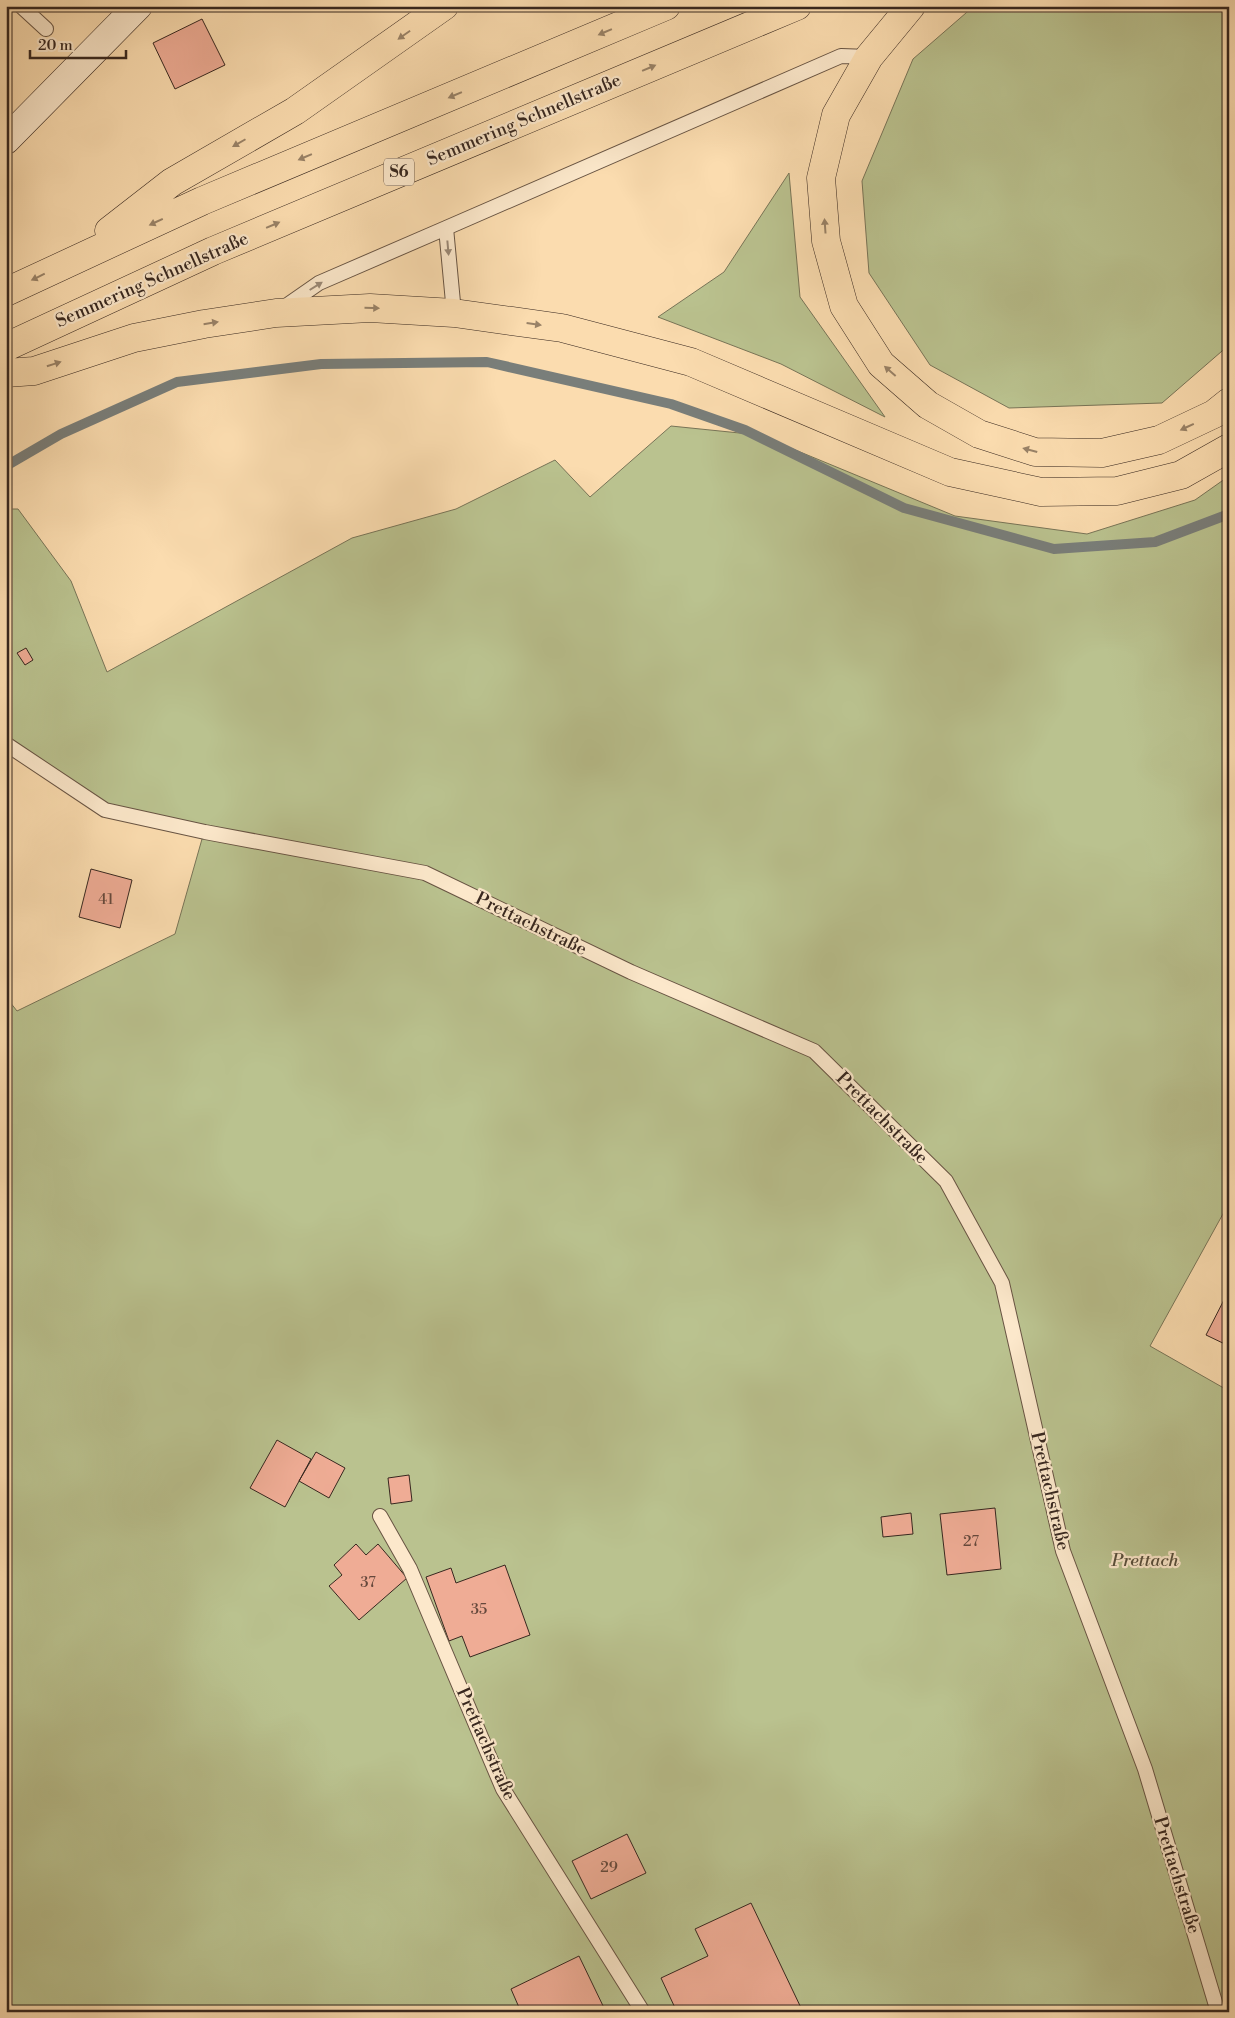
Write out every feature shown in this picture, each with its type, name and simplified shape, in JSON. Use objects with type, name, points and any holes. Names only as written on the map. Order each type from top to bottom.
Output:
[{"type":"highway","points":[[71,261],[172,182],[295,111],[444,6]]},
{"type":"highway","points":[[6,292],[211,197],[666,6]]},
{"type":"highway","name":"Semmering Schnellstraße","points":[[6,347],[213,251],[797,6]]},
{"type":"highway","points":[[910,6],[869,57],[836,115],[821,178],[826,241],[844,306],[881,364],[928,405],[979,434],[1035,452],[1102,454],[1159,440],[1214,414],[1229,402]]},
{"type":"highway","points":[[6,373],[34,371],[134,338],[204,324],[276,313],[370,308],[454,313],[562,328],[691,362],[950,472],[1041,492],[1117,491],[1181,475],[1229,448]]},
{"type":"street","points":[[6,140],[138,6]]},
{"type":"lane","points":[[21,6],[46,29]]},
{"type":"lane","points":[[276,313],[319,283],[841,56],[869,57]]},
{"type":"lane","points":[[446,228],[454,313]]},
{"type":"lane","name":"Prettachstraße","points":[[6,744],[105,810],[204,832],[425,873],[631,972],[814,1051],[946,1181],[1002,1283],[1063,1551],[1145,1769],[1218,2012]]},
{"type":"lane","name":"Prettachstraße","points":[[380,1516],[410,1568],[503,1789],[643,2012]]},
{"type":"green space","points":[[974,6],[1229,6],[1229,345],[1162,403],[1009,408],[930,365],[869,273],[862,181],[913,59]]},
{"type":"green space","points":[[789,173],[800,297],[885,417],[781,364],[658,317],[724,272]]},
{"type":"green space","name":"Prettach","points":[[671,426],[759,435],[955,516],[1087,534],[1195,500],[1229,476],[1229,1203],[1150,1346],[1229,1391],[1229,2012],[6,2012],[6,997],[17,1011],[175,934],[204,832],[105,810],[6,744],[6,509],[18,509],[71,581],[107,672],[352,538],[456,509],[555,460],[590,497]]},
{"type":"building","points":[[202,19],[225,65],[175,89],[153,43]]},
{"type":"building","points":[[26,648],[33,660],[25,665],[17,653]]},
{"type":"building","points":[[91,869],[132,880],[120,928],[79,917]]},
{"type":"building","points":[[1227,1294],[1229,1295],[1229,1346],[1206,1335]]},
{"type":"building","points":[[277,1440],[311,1459],[285,1507],[250,1488]]},
{"type":"building","points":[[316,1452],[345,1468],[329,1498],[299,1481]]},
{"type":"building","points":[[409,1475],[412,1501],[391,1504],[388,1478]]},
{"type":"building","points":[[995,1508],[1001,1569],[947,1575],[940,1514]]},
{"type":"building","points":[[911,1513],[913,1534],[883,1537],[881,1517]]},
{"type":"building","points":[[356,1544],[366,1555],[378,1544],[407,1578],[359,1620],[329,1586],[342,1575],[334,1565]]},
{"type":"building","points":[[505,1565],[530,1635],[470,1657],[462,1636],[449,1641],[426,1577],[451,1568],[456,1583]]},
{"type":"building","points":[[627,1834],[646,1873],[591,1899],[572,1861]]},
{"type":"building","points":[[751,1903],[803,2012],[677,2012],[661,1978],[708,1956],[695,1929]]},
{"type":"building","points":[[579,1956],[606,2012],[521,2012],[511,1989]]},
{"type":"waterway","points":[[6,466],[61,434],[177,382],[321,364],[487,362],[671,404],[745,430],[904,508],[1054,549],[1155,542],[1229,514]]}]
